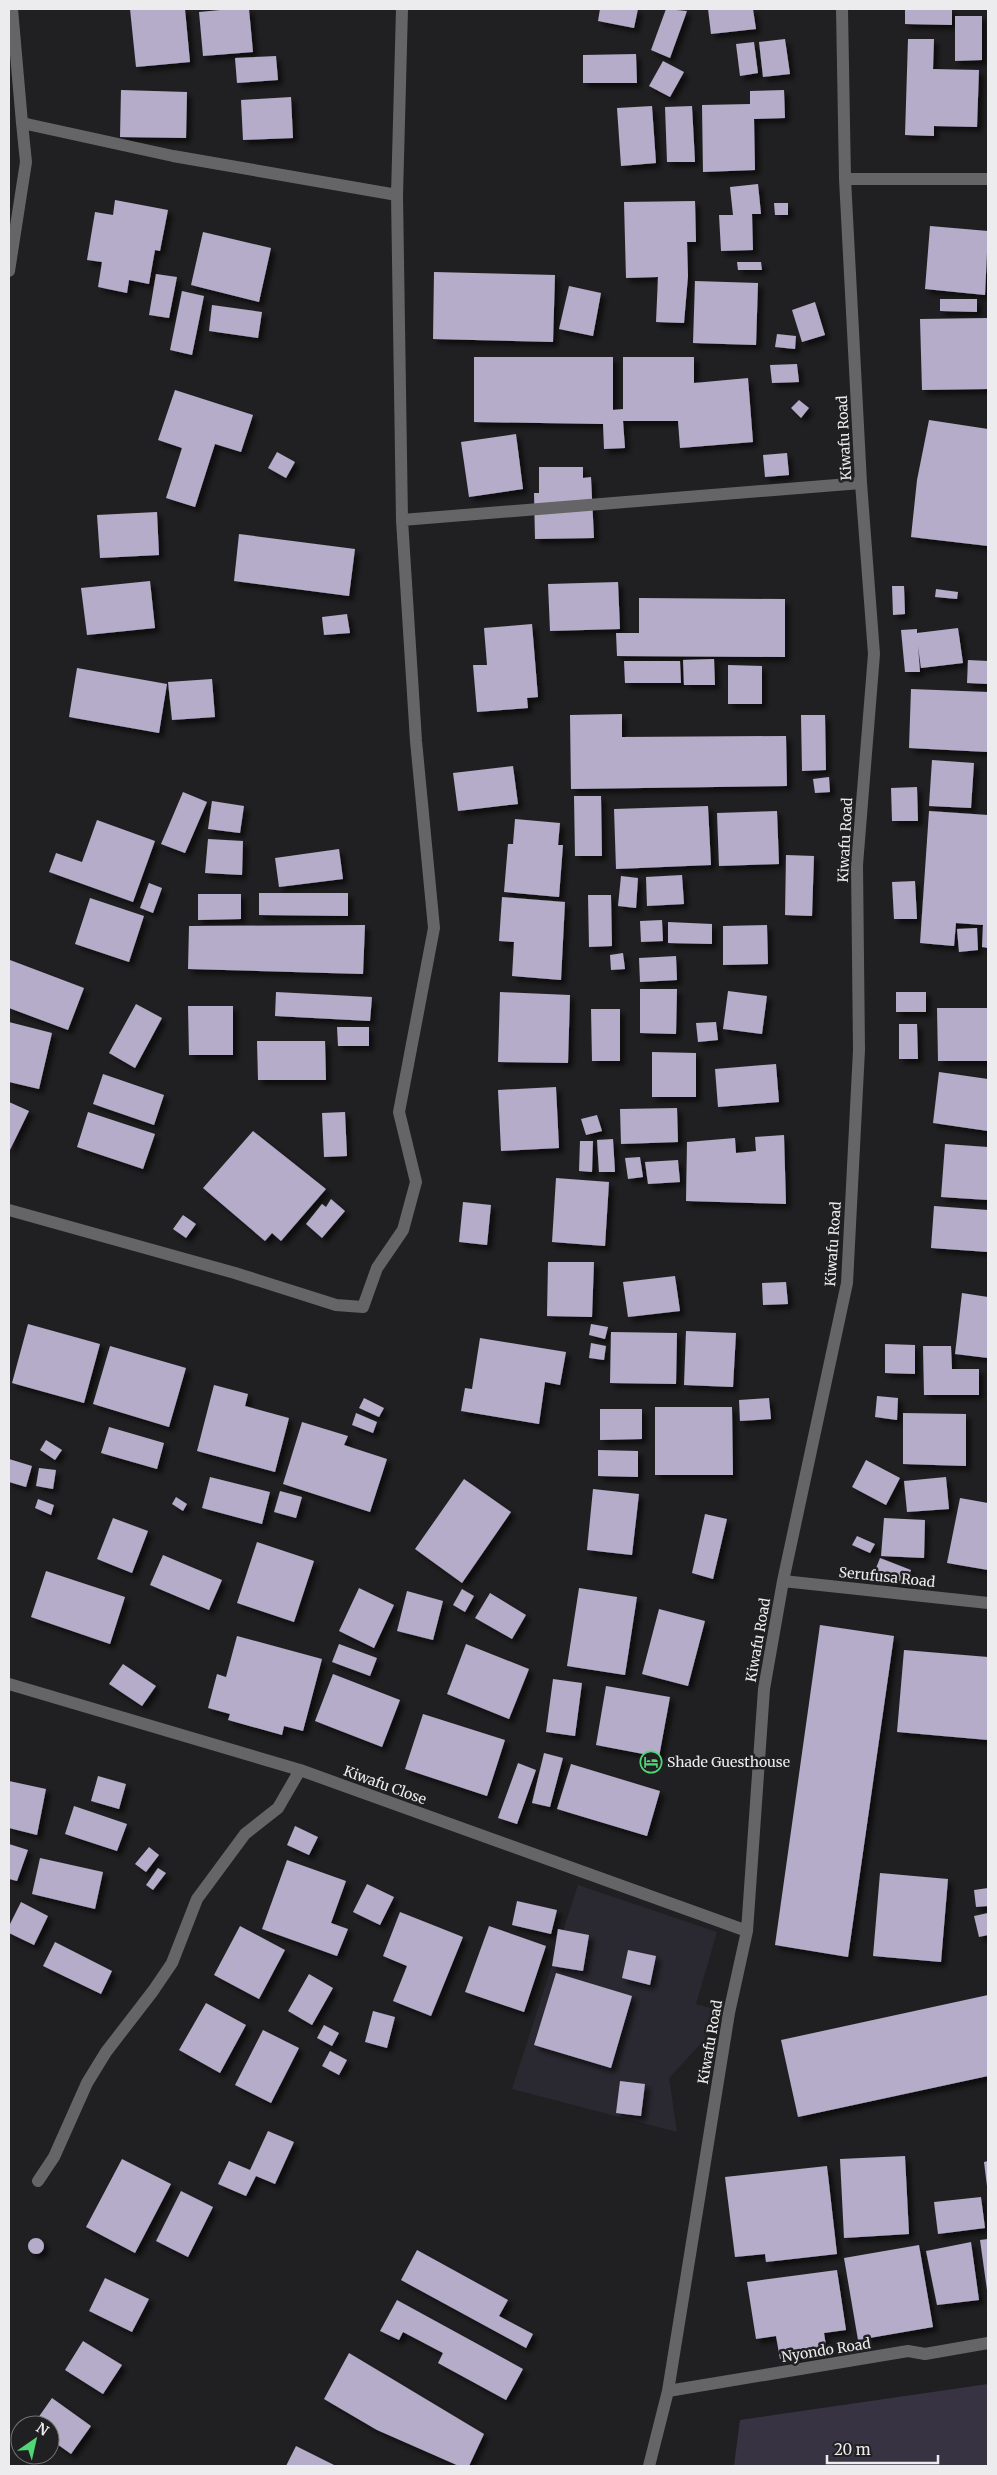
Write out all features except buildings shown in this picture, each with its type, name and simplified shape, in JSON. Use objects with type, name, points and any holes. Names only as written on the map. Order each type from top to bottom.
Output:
[{"type":"street","points":[[9,271],[26,162],[12,9]]},
{"type":"street","points":[[9,1210],[236,1273],[336,1304],[363,1307],[377,1268],[403,1230],[416,1182],[399,1112],[434,928],[416,741],[402,520],[397,195],[402,9]]},
{"type":"street","name":"Kiwafu Road","points":[[649,2466],[668,2391],[729,2013],[746,1931],[764,1689],[783,1581],[847,1283],[859,1050],[857,866],[874,654],[861,483],[845,179],[842,9]]},
{"type":"street","points":[[22,123],[173,156],[397,195]]},
{"type":"street","points":[[845,179],[988,179]]},
{"type":"street","points":[[402,520],[861,483]]},
{"type":"street","name":"Serufusa Road","points":[[783,1581],[988,1603]]},
{"type":"street","name":"Kiwafu Close","points":[[9,1684],[300,1770],[746,1931]]},
{"type":"street","points":[[38,2182],[54,2157],[87,2083],[106,2052],[144,2004],[172,1963],[197,1899],[246,1834],[278,1808],[300,1770]]},
{"type":"street","name":"Nyondo Road","points":[[668,2391],[908,2351],[925,2354],[988,2343]]},
{"type":"shaded area","points":[[578,1885],[717,1932],[696,2004],[729,2013],[669,2078],[677,2132],[512,2089]]},
{"type":"shaded area","points":[[988,2384],[988,2466],[734,2466],[740,2420]]},
{"type":"place","name":"Shade Guesthouse","points":[[651,1762]]}]
